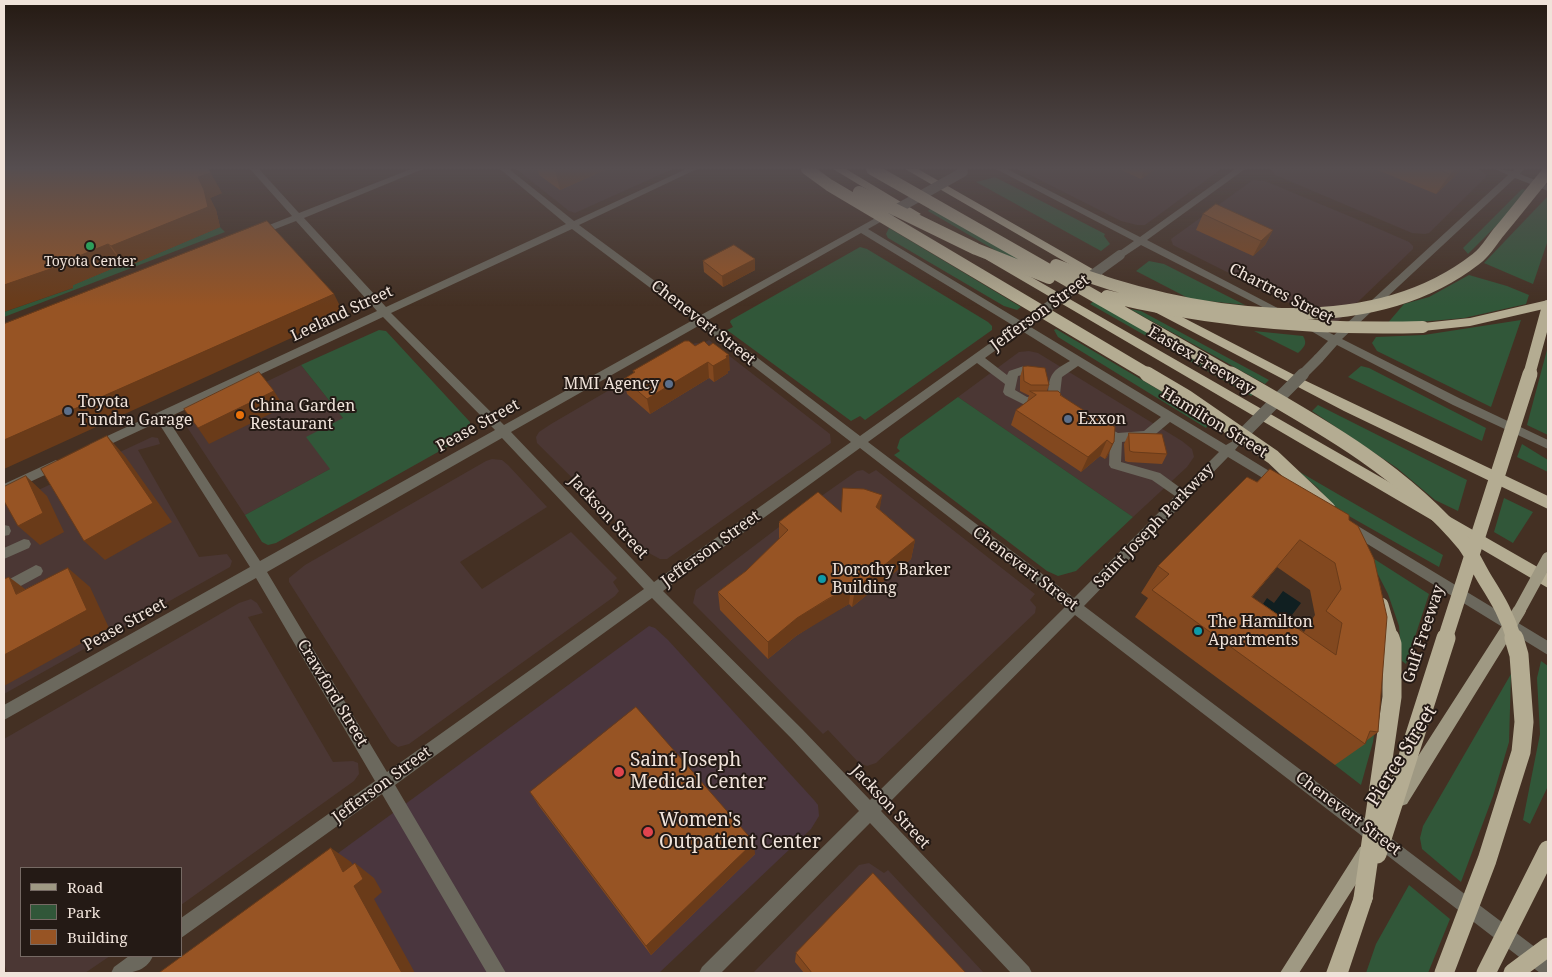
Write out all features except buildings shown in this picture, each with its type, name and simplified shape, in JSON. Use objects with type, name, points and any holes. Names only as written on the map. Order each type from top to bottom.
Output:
[{"type":"highway","points":[[879,215],[1186,397],[1273,456],[1326,506],[1351,545]]},
{"type":"highway","points":[[903,215],[1012,265],[1098,294],[1196,316],[1276,326],[1366,330],[1470,322],[1548,305]]},
{"type":"highway","name":"Eastex Freeway","points":[[917,215],[1548,581]]},
{"type":"highway","points":[[952,215],[1322,426],[1374,460],[1428,506],[1466,548],[1508,618],[1518,655],[1524,722],[1521,752],[1488,860],[1444,973]]},
{"type":"highway","name":"Eastex Freeway","points":[[987,215],[1208,336],[1374,421],[1548,503]]},
{"type":"highway","points":[[983,232],[1073,272],[1159,298],[1201,306],[1242,310],[1277,312],[1337,311],[1378,305],[1411,296],[1455,276],[1478,258],[1513,215]]},
{"type":"highway","name":"Gulf Freeway","points":[[1337,973],[1363,898],[1532,367],[1548,305]]},
{"type":"highway","points":[[1363,898],[1392,697],[1392,644],[1376,593]]},
{"type":"highway","points":[[1486,973],[1528,894],[1548,850]]},
{"type":"highway","points":[[1513,973],[1548,947]]},
{"type":"main road","name":"Pierce Street","points":[[1289,973],[1378,836],[1519,611],[1548,558]]},
{"type":"street","name":"Jackson Street","points":[[295,215],[384,312],[503,431],[653,590],[797,734],[1023,973]]},
{"type":"street","points":[[248,236],[303,215]]},
{"type":"street","name":"Chenevert Street","points":[[560,215],[1334,805],[1378,836],[1548,968]]},
{"type":"street","name":"Leeland Street","points":[[81,453],[595,215]]},
{"type":"street","name":"Pease Street","points":[[4,713],[887,215]]},
{"type":"street","name":"Chartres Street","points":[[1091,215],[1457,402],[1548,445]]},
{"type":"street","name":"Jefferson Street","points":[[182,928],[1177,215]]},
{"type":"street","name":"Saint Joseph Parkway","points":[[708,973],[1074,607],[1335,340],[1471,215]]},
{"type":"street","name":"Hamilton Street","points":[[861,229],[1020,327],[1228,450],[1548,649]]},
{"type":"street","points":[[976,358],[1011,383]]},
{"type":"street","points":[[1059,400],[1025,401],[1008,392],[1013,374],[1024,370],[1056,374],[1078,361]]},
{"type":"street","points":[[1056,374],[1054,378],[1054,395],[1075,411]]},
{"type":"street","name":"Crawford Street","points":[[160,416],[176,444],[258,569],[497,973]]},
{"type":"street","points":[[1091,422],[1116,438],[1147,435],[1170,416]]},
{"type":"street","points":[[1116,438],[1115,464],[1156,476],[1183,496]]},
{"type":"street","points":[[4,489],[64,461]]},
{"type":"street","points":[[4,554],[24,544]]},
{"type":"street","points":[[4,588],[36,571]]},
{"type":"street","points":[[120,973],[143,957]]},
{"type":"shaded area","points":[[1108,215],[1159,215],[1145,225],[1121,221]]},
{"type":"shaded area","points":[[1205,215],[1346,215],[1409,242],[1413,249],[1336,323],[1325,321],[1173,245],[1171,239]]},
{"type":"shaded area","points":[[1369,215],[1448,215],[1429,233],[1412,233]]},
{"type":"shaded area","points":[[709,340],[830,434],[831,443],[667,559],[660,559],[647,552],[537,443],[536,437],[539,432],[551,424],[683,347],[696,343],[702,344]]},
{"type":"shaded area","name":"Exxon","points":[[1029,351],[1038,353],[1182,441],[1192,449],[1194,457],[1187,467],[1133,517],[958,397],[1019,352]]},
{"type":"shaded area","points":[[301,365],[343,418],[330,469],[245,515],[187,427],[188,422],[191,418]]},
{"type":"shaded area","points":[[152,437],[158,438],[160,444],[138,450],[199,557],[227,554],[232,561],[230,567],[4,694],[4,506]]},
{"type":"shaded area","points":[[492,459],[502,460],[508,465],[547,507],[460,562],[482,589],[571,532],[617,578],[613,582],[619,591],[615,596],[409,744],[398,747],[391,742],[289,582],[289,578],[305,565]]},
{"type":"shaded area","points":[[863,470],[869,474],[876,470],[1035,594],[1030,600],[1036,607],[1035,613],[876,763],[867,766],[859,763],[828,730],[823,734],[693,603],[696,590],[800,511],[857,471]]},
{"type":"shaded area","points":[[1283,591],[1301,603],[1292,615],[1299,620],[1294,625],[1287,621],[1281,629],[1269,608],[1263,604],[1267,598],[1274,603]]},
{"type":"shaded area","points":[[251,599],[257,603],[263,613],[248,617],[333,762],[353,761],[358,763],[359,774],[354,781],[182,904],[182,867],[20,867],[20,957],[109,957],[85,973],[7,973],[4,962],[4,739],[239,603]]},
{"type":"shaded area","name":"Saint Joseph Medical Center","points":[[649,626],[655,628],[668,640],[814,800],[818,805],[819,816],[811,829],[659,973],[174,973]]},
{"type":"shaded area","points":[[869,863],[884,873],[888,870],[984,973],[753,973],[859,865]]},
{"type":"green space","points":[[934,215],[943,215],[1047,273],[1005,256]]},
{"type":"green space","points":[[1035,215],[1068,215],[1105,234],[1104,236],[1110,244],[1101,251]]},
{"type":"green space","points":[[1496,215],[1507,215],[1468,254],[1463,248]]},
{"type":"green space","points":[[1530,215],[1548,215],[1548,240],[1533,284],[1484,263]]},
{"type":"green space","points":[[220,227],[225,232],[4,317],[4,312],[73,288],[73,285],[123,264],[126,267]]},
{"type":"green space","points":[[889,228],[1021,307],[1017,310],[1004,306],[888,238],[886,234]]},
{"type":"green space","points":[[860,247],[867,249],[988,322],[992,326],[992,330],[865,420],[860,416],[851,421],[727,330],[733,327],[730,322],[731,320]]},
{"type":"green space","points":[[1149,261],[1164,264],[1245,305],[1190,299],[1136,271]]},
{"type":"green space","points":[[1469,275],[1507,286],[1529,295],[1526,304],[1464,318],[1386,325],[1404,304],[1429,297]]},
{"type":"green space","points":[[1094,301],[1257,392],[1251,396],[1090,304]]},
{"type":"green space","points":[[1130,309],[1141,311],[1269,380],[1265,384]]},
{"type":"green space","points":[[1521,320],[1491,407],[1377,351],[1372,343],[1376,337],[1424,335]]},
{"type":"green space","points":[[1056,329],[1181,403],[1210,423],[1206,428],[1058,337],[1054,330]]},
{"type":"green space","points":[[379,330],[386,331],[470,422],[470,434],[276,543],[268,545],[262,542],[245,515],[330,469],[306,437],[343,418],[301,365]]},
{"type":"green space","points":[[1254,331],[1303,336],[1304,347],[1298,353]]},
{"type":"green space","points":[[1548,346],[1548,435],[1527,425]]},
{"type":"green space","points":[[1361,366],[1369,368],[1486,428],[1482,441],[1348,377]]},
{"type":"green space","points":[[958,397],[1133,517],[1076,571],[1058,576],[1047,571],[894,455],[900,451],[897,448],[900,439]]},
{"type":"green space","points":[[1318,405],[1467,480],[1458,511],[1435,500],[1397,468],[1312,411]]},
{"type":"green space","points":[[1522,444],[1548,460],[1548,472],[1517,457]]},
{"type":"green space","points":[[1298,471],[1443,555],[1439,567],[1333,507],[1318,488]]},
{"type":"green space","points":[[1504,498],[1533,512],[1513,543],[1494,532]]},
{"type":"green space","points":[[1368,555],[1429,594],[1406,664],[1402,661],[1399,626],[1388,594]]},
{"type":"green space","points":[[1541,661],[1548,666],[1548,786],[1530,824],[1523,820],[1540,734],[1537,678]]},
{"type":"green space","points":[[1511,674],[1509,742],[1493,796],[1461,882],[1422,849],[1420,838],[1423,826]]},
{"type":"green space","points":[[1381,685],[1373,742],[1361,785],[1335,765]]},
{"type":"green space","points":[[1409,885],[1450,919],[1428,973],[1366,973],[1376,944]]},
{"type":"place","name":"Toyota Center","points":[[90,246]]},
{"type":"place","name":"MMI Agency","points":[[669,384]]},
{"type":"place","name":"Toyota Tundra Garage","points":[[68,411]]},
{"type":"place","name":"China Garden Restaurant","points":[[240,415]]},
{"type":"place","name":"Exxon","points":[[1068,419]]},
{"type":"place","name":"Dorothy Barker Building","points":[[822,579]]},
{"type":"place","name":"The Hamilton Apartments","points":[[1198,631]]},
{"type":"place","name":"Saint Joseph Medical Center","points":[[619,772]]},
{"type":"place","name":"Women's Outpatient Center","points":[[648,832]]}]
